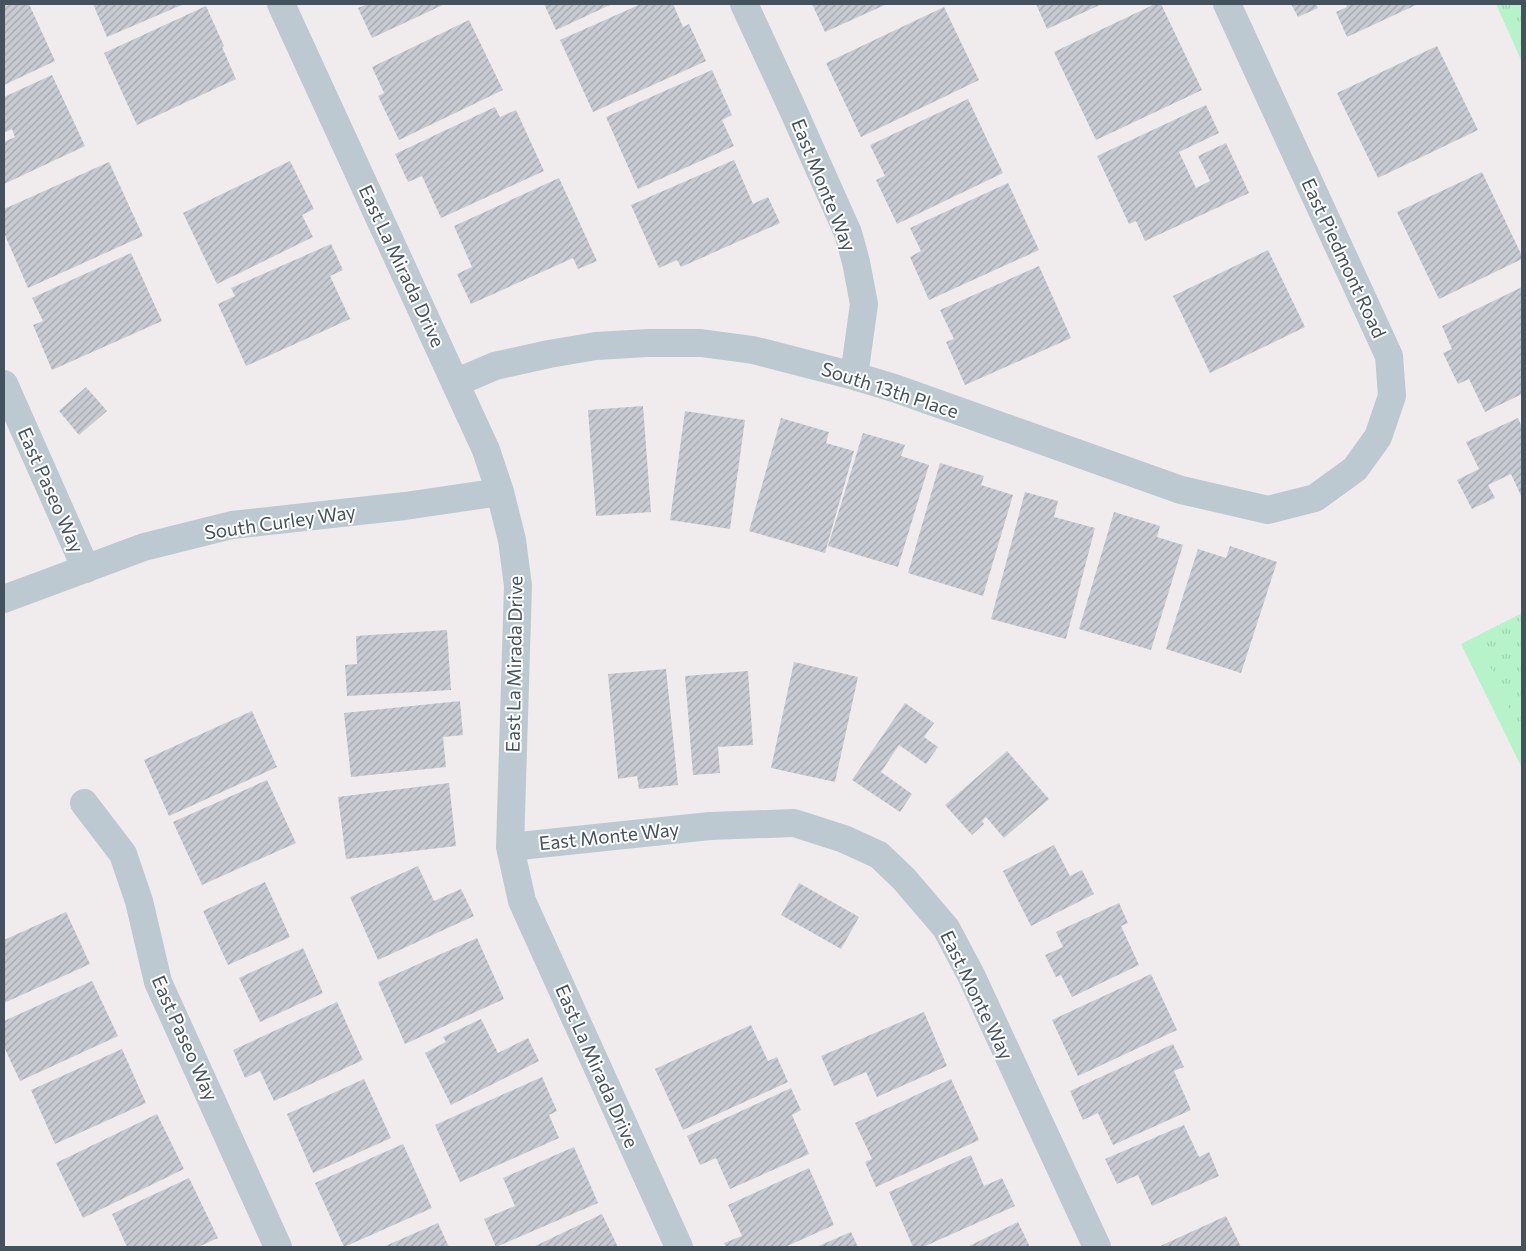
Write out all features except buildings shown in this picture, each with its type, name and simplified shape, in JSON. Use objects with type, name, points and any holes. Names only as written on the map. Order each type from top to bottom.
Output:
[{"type":"street","name":"East La Mirada Drive","points":[[281,4],[486,450],[500,492],[512,540],[518,586],[510,846],[522,900],[679,1247]]},
{"type":"street","name":"East Monte Way","points":[[744,4],[848,233],[864,304],[854,376]]},
{"type":"street","name":"East Piedmont Road","points":[[1227,4],[1389,356],[1392,396],[1378,437],[1355,469],[1315,498]]},
{"type":"street","name":"South 13th Place","points":[[455,383],[495,366],[596,346],[648,343],[701,343],[753,350],[894,388],[1182,490],[1268,510],[1315,498]]},
{"type":"street","name":"East Paseo Way","points":[[4,384],[86,569]]},
{"type":"street","name":"South Curley Way","points":[[6,601],[144,547],[232,525],[405,506],[500,492]]},
{"type":"street","name":"East Paseo Way","points":[[84,803],[124,854],[139,901],[158,982],[278,1247]]},
{"type":"street","name":"East Monte Way","points":[[510,846],[710,826],[794,823],[844,839],[879,855],[904,879],[946,928],[971,975],[1098,1247]]},
{"type":"green space","points":[[1496,4],[1522,4],[1522,62]]},
{"type":"green space","points":[[1501,4],[1522,4],[1522,49]]},
{"type":"green space","points":[[1522,613],[1522,768],[1461,644]]},
{"type":"green space","points":[[1522,616],[1522,737],[1477,638]]}]
